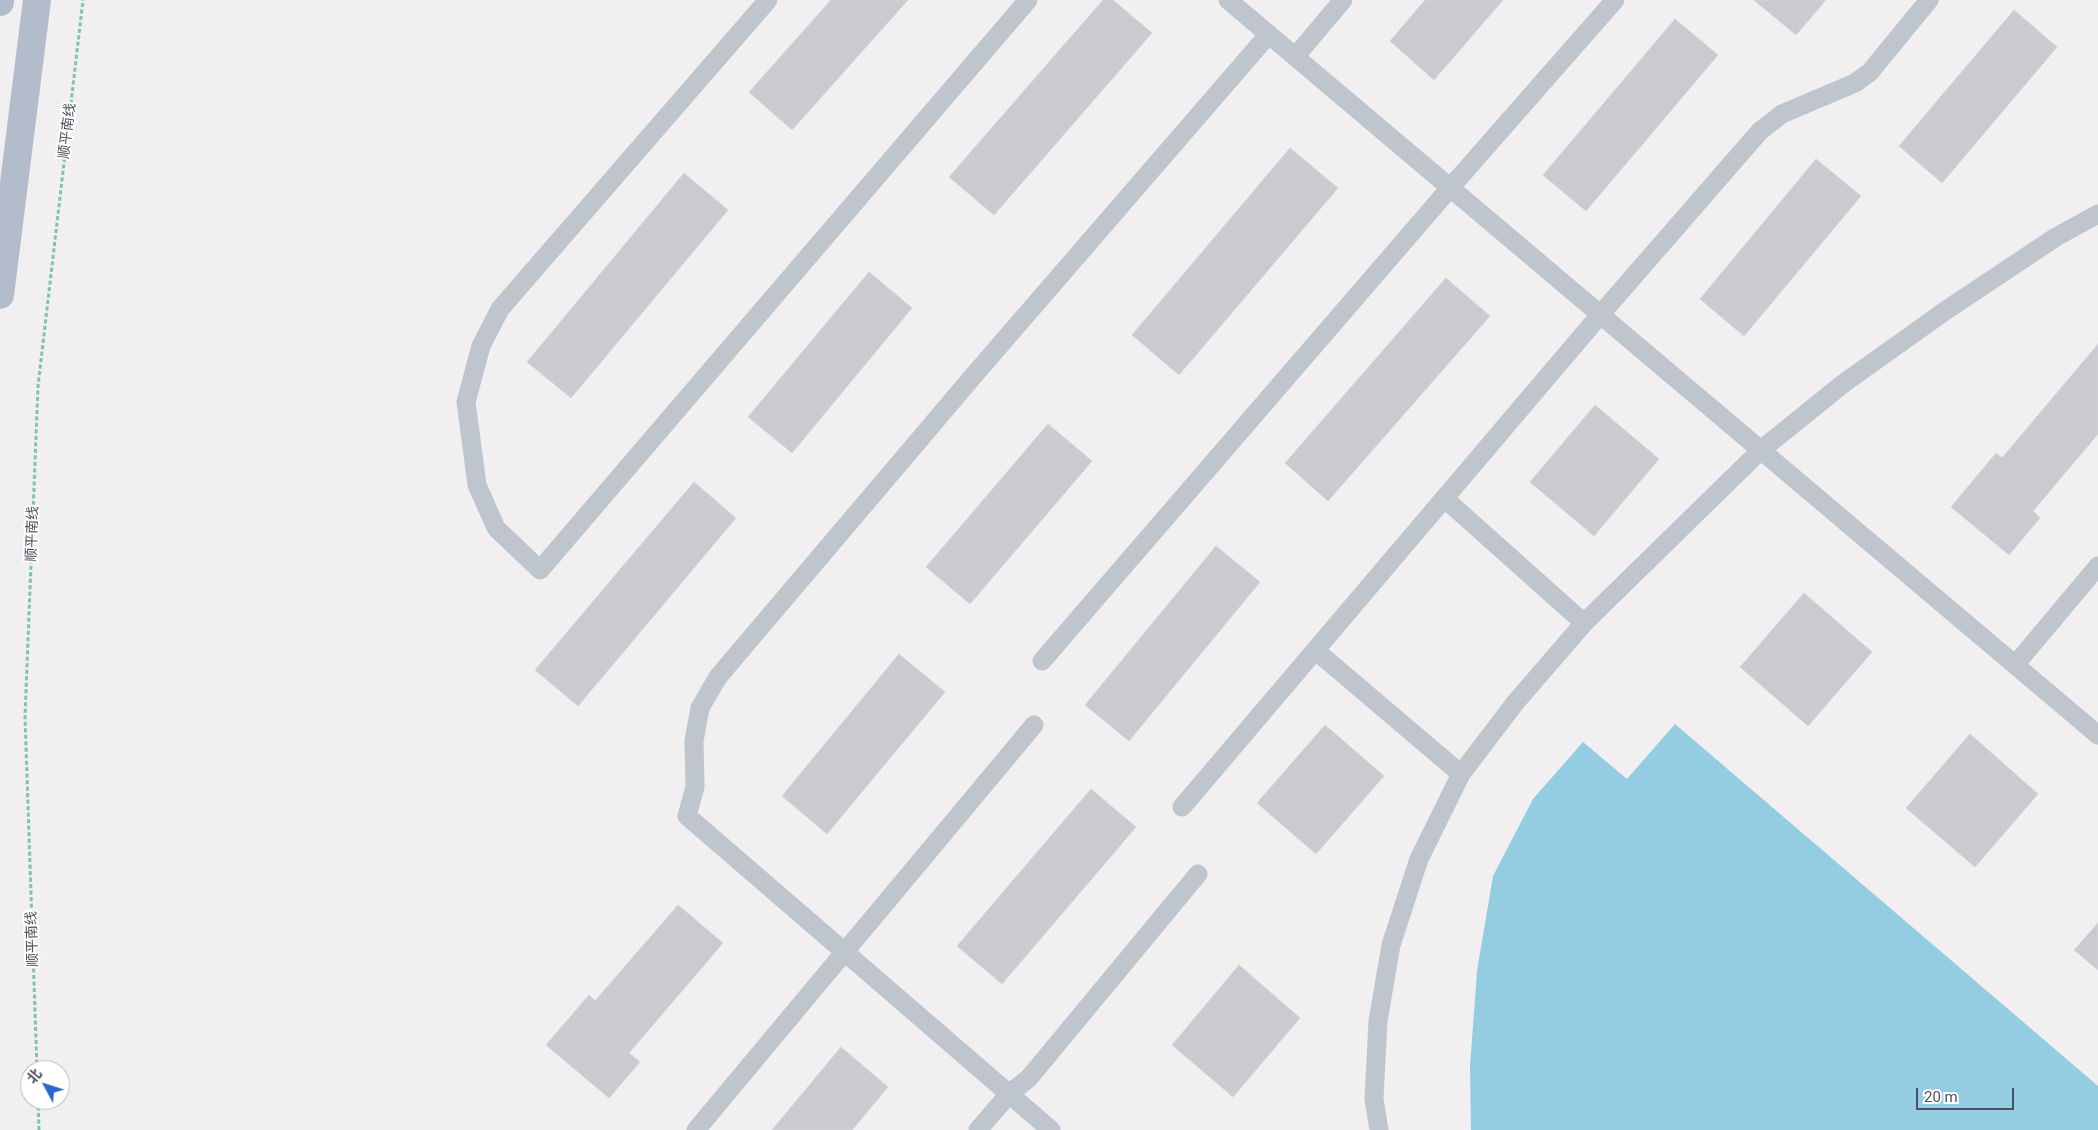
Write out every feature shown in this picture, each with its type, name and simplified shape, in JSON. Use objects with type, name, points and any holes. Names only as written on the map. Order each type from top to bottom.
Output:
[{"type":"main road","points":[[0,295],[37,0]]},
{"type":"lane","points":[[768,0],[500,309],[481,346],[466,402],[477,485],[496,528],[540,570],[1028,0]]},
{"type":"lane","points":[[1228,0],[2098,735]]},
{"type":"lane","points":[[1295,57],[1343,0]]},
{"type":"lane","points":[[1042,661],[1450,188],[1615,0]]},
{"type":"lane","points":[[1182,807],[1600,315],[1760,130],[1782,114],[1855,83],[1870,72],[1929,0]]},
{"type":"lane","points":[[1051,1130],[687,816],[695,787],[694,741],[700,708],[725,669],[1269,34]]},
{"type":"lane","points":[[1379,1130],[1374,1099],[1378,1030],[1391,945],[1419,859],[1461,774],[1515,703],[1584,624],[1761,450],[1844,383],[1945,311],[2056,237],[2098,214]]},
{"type":"lane","points":[[1444,498],[1584,624]]},
{"type":"lane","points":[[2015,665],[2098,566]]},
{"type":"lane","points":[[1315,650],[1461,774]]},
{"type":"lane","points":[[696,1130],[1034,725]]},
{"type":"lane","points":[[978,1130],[1009,1094],[1029,1078],[1198,874]]},
{"type":"path","name":"顺平南线","points":[[37,1060],[25,716],[38,386],[83,0]]},
{"type":"path","points":[[38,1110],[39,1130]]},
{"type":"water","points":[[1675,724],[2098,1086],[2098,1130],[1471,1130],[1470,1067],[1477,971],[1493,876],[1533,799],[1583,742],[1627,779]]},
{"type":"building","points":[[831,0],[908,0],[792,130],[749,92]]},
{"type":"building","points":[[1103,0],[1113,0],[1152,33],[994,215],[949,177]]},
{"type":"building","points":[[1425,0],[1503,0],[1434,80],[1390,41]]},
{"type":"building","points":[[1754,0],[1826,0],[1796,35]]},
{"type":"building","points":[[2014,10],[2057,47],[1942,183],[1899,146]]},
{"type":"building","points":[[1675,19],[1718,55],[1586,211],[1543,175]]},
{"type":"building","points":[[1290,148],[1338,188],[1179,375],[1132,335]]},
{"type":"building","points":[[1816,159],[1861,196],[1744,336],[1700,299]]},
{"type":"building","points":[[684,173],[728,210],[571,398],[527,362]]},
{"type":"building","points":[[869,272],[912,308],[792,453],[748,417]]},
{"type":"building","points":[[1446,278],[1490,316],[1328,501],[1285,463]]},
{"type":"building","points":[[2098,344],[2098,434],[2033,511],[2040,518],[2009,555],[1951,507],[1996,453],[2002,458]]},
{"type":"building","points":[[1595,405],[1659,459],[1594,536],[1530,482]]},
{"type":"building","points":[[1048,424],[1092,461],[970,604],[926,567]]},
{"type":"building","points":[[694,482],[736,518],[578,706],[535,670]]},
{"type":"building","points":[[1216,546],[1260,582],[1129,741],[1085,705]]},
{"type":"building","points":[[1804,593],[1872,652],[1808,726],[1740,667]]},
{"type":"building","points":[[899,654],[945,692],[827,834],[782,796]]},
{"type":"building","points":[[1325,725],[1384,776],[1316,854],[1257,803]]},
{"type":"building","points":[[1970,734],[2038,794],[1975,867],[1906,808]]},
{"type":"building","points":[[1091,789],[1136,827],[1002,984],[957,946]]},
{"type":"building","points":[[678,905],[723,943],[629,1053],[640,1062],[609,1098],[546,1045],[589,995],[595,1001]]},
{"type":"building","points":[[2098,923],[2098,970],[2074,950]]},
{"type":"building","points":[[1239,965],[1300,1018],[1233,1097],[1172,1045]]},
{"type":"building","points":[[841,1047],[888,1087],[852,1130],[772,1130]]}]
